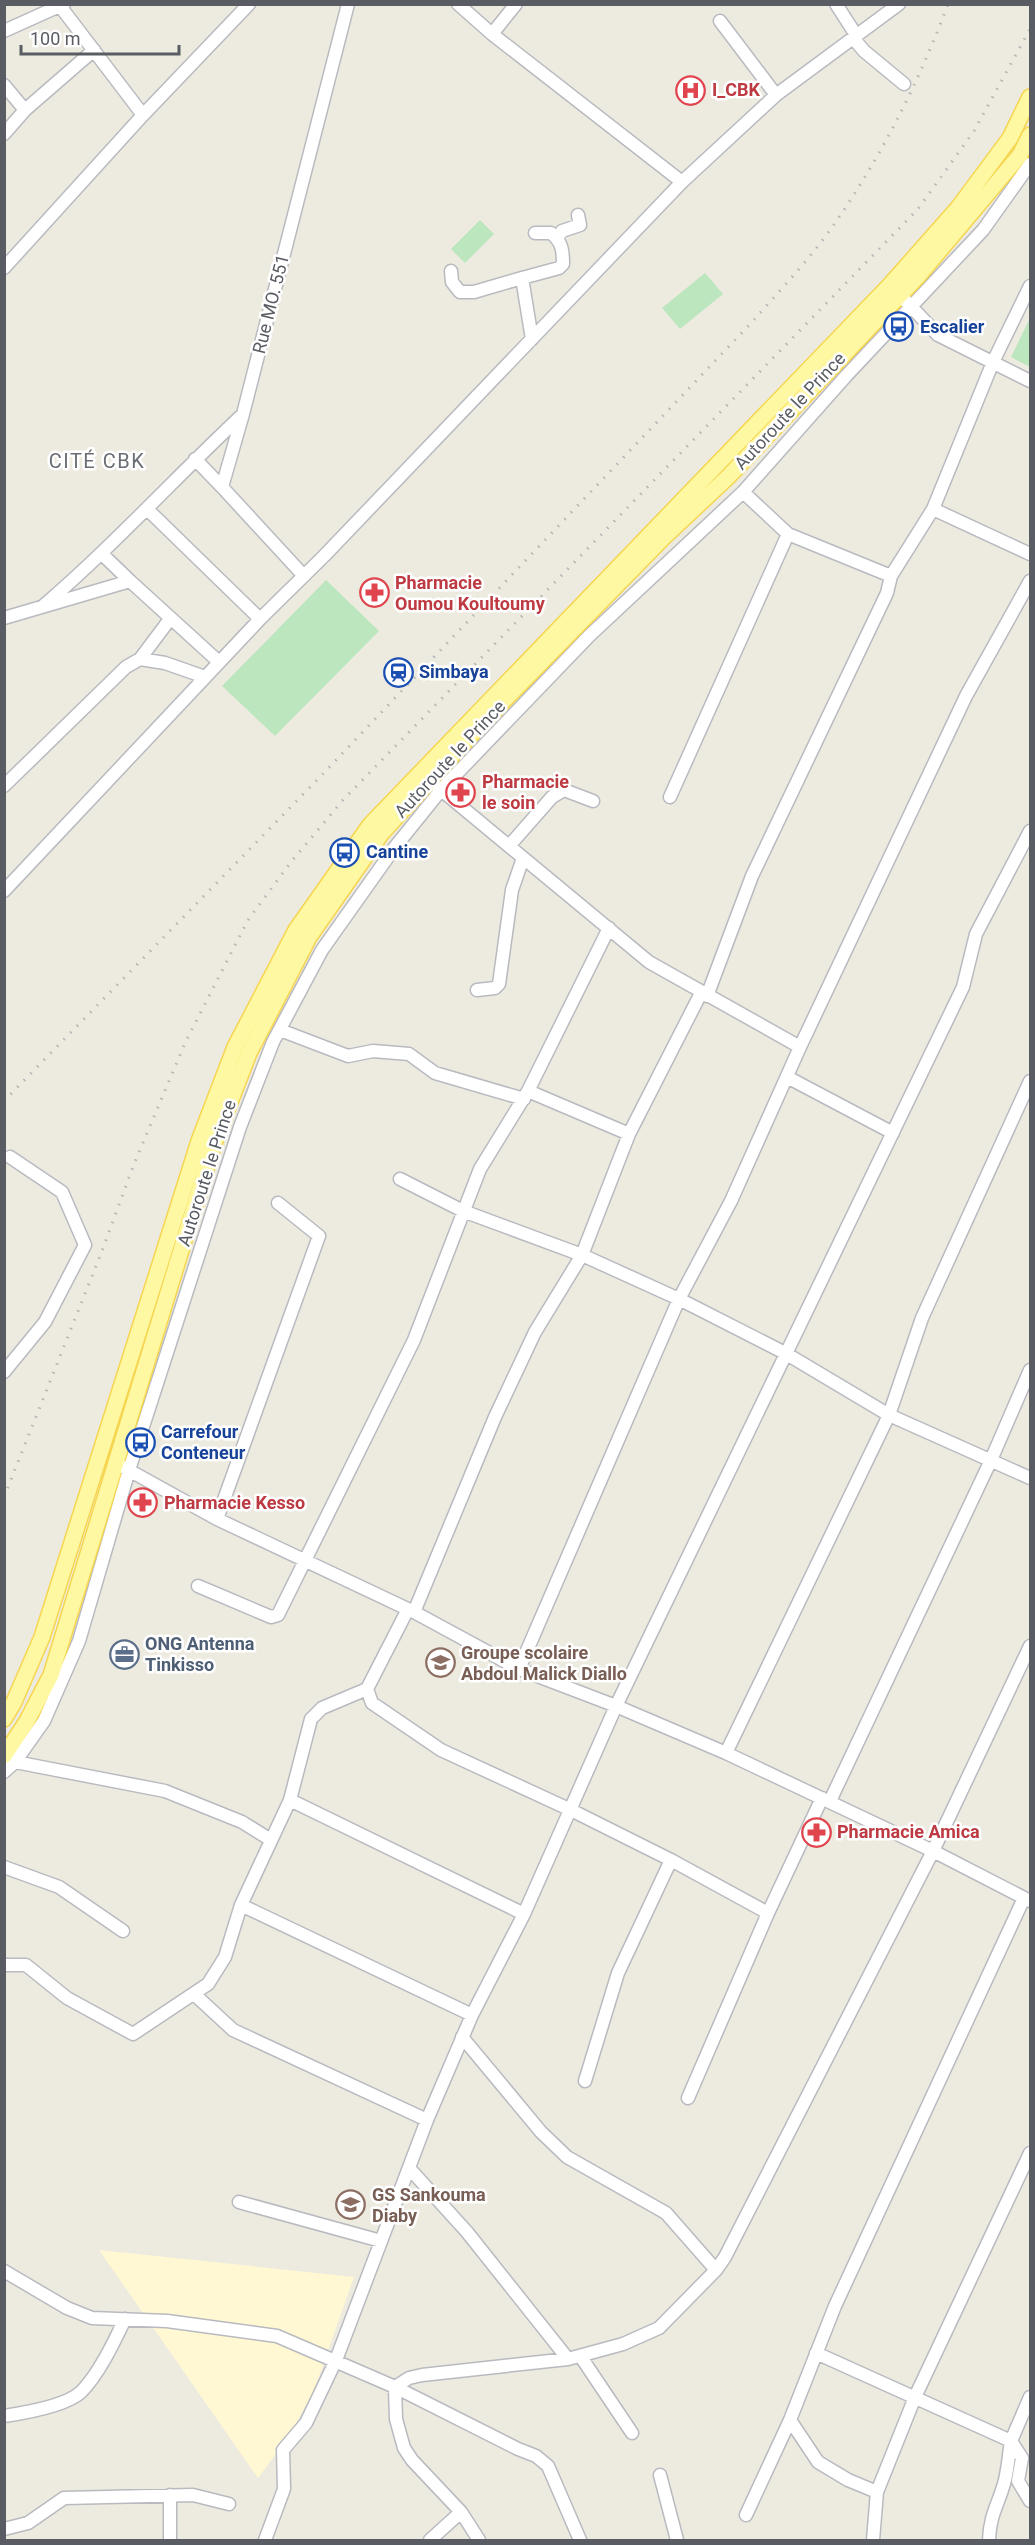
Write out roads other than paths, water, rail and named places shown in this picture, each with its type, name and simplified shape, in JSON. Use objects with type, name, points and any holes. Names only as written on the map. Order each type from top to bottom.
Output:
[{"type":"main road","name":"Autoroute le Prince","points":[[4,1719],[14,1702],[42,1637],[199,1141],[235,1047],[296,930],[370,825],[714,465],[890,285],[958,208],[1010,138],[1030,97]]},
{"type":"main road","name":"Autoroute le Prince","points":[[8,1759],[51,1675],[123,1466],[213,1146],[249,1053],[309,938],[381,834],[435,785],[578,625],[664,537],[729,476],[919,275],[1020,154],[1030,135]]},
{"type":"street","points":[[4,268],[143,115],[249,4]]},
{"type":"street","name":"Rue MO. 551","points":[[222,487],[243,414],[348,4]]},
{"type":"street","points":[[458,4],[492,34],[682,182]]},
{"type":"street","points":[[492,34],[516,4]]},
{"type":"street","points":[[836,4],[864,51],[904,84]]},
{"type":"street","points":[[4,891],[260,619],[682,182],[776,95],[899,4]]},
{"type":"street","points":[[4,32],[62,5],[143,115]]},
{"type":"street","points":[[720,21],[776,95]]},
{"type":"street","points":[[4,134],[26,110],[94,50]]},
{"type":"street","points":[[4,85],[26,110]]},
{"type":"street","points":[[746,2515],[790,2420],[835,2306],[1027,1900],[933,1851],[726,1753],[616,1706],[519,1669],[411,1611],[217,1519],[123,1466],[240,1127],[280,1030],[322,950],[395,847],[435,785],[742,492],[846,376],[983,230],[1030,164]]},
{"type":"street","points":[[556,238],[562,231],[580,225],[578,214]]},
{"type":"street","points":[[451,271],[452,282],[460,292],[474,292],[559,268],[563,264],[563,249],[556,238],[551,233],[535,233]]},
{"type":"street","points":[[522,278],[532,339]]},
{"type":"street","points":[[4,1965],[26,1965],[67,1998],[133,2034],[208,1984],[225,1957],[242,1905],[290,1800],[311,1719],[322,1708],[367,1689],[411,1611],[500,1406],[535,1332],[582,1255],[629,1134],[704,994],[752,876],[888,593],[891,576],[933,508],[993,362],[1030,286]]},
{"type":"street","points":[[900,295],[938,335],[1030,381]]},
{"type":"street","points":[[42,607],[102,554],[195,459],[243,414]]},
{"type":"street","points":[[195,459],[304,576]]},
{"type":"street","points":[[742,492],[788,534],[891,576]]},
{"type":"street","points":[[933,508],[1030,554]]},
{"type":"street","points":[[147,509],[260,619]]},
{"type":"street","points":[[670,797],[788,534]]},
{"type":"street","points":[[102,554],[219,662]]},
{"type":"street","points":[[4,618],[130,581]]},
{"type":"street","points":[[519,1669],[679,1299],[731,1201],[800,1047],[966,696],[1030,581]]},
{"type":"street","points":[[4,786],[126,667],[140,659],[170,619]]},
{"type":"street","points":[[578,625],[589,636]]},
{"type":"street","points":[[140,659],[165,663],[205,677]]},
{"type":"street","points":[[435,785],[649,962],[800,1047]]},
{"type":"street","points":[[509,846],[552,797],[564,790],[593,801]]},
{"type":"street","points":[[265,2541],[284,2489],[283,2450],[306,2422],[336,2360],[427,2120],[462,2037],[524,1914],[616,1706],[963,987],[976,934],[1030,831]]},
{"type":"street","points":[[477,990],[495,988],[499,984],[512,890],[524,858]]},
{"type":"street","points":[[198,1586],[271,1617],[278,1615],[414,1340],[480,1169],[526,1095],[609,928]]},
{"type":"street","points":[[280,1030],[348,1056],[373,1051],[409,1054],[435,1073],[526,1095],[629,1134]]},
{"type":"street","points":[[787,1077],[893,1133]]},
{"type":"street","points":[[726,1753],[889,1415],[922,1318],[1030,1081]]},
{"type":"street","points":[[4,1372],[45,1322],[85,1245],[62,1192],[10,1156]]},
{"type":"street","points":[[400,1179],[463,1211],[582,1255],[679,1299],[785,1353],[889,1415],[1030,1478]]},
{"type":"street","points":[[217,1519],[319,1236],[278,1203]]},
{"type":"street","points":[[688,2098],[768,1913],[991,1460],[1030,1370]]},
{"type":"street","points":[[395,2387],[409,2378],[422,2375],[575,2358],[623,2344],[659,2328],[716,2270],[802,2108],[933,1851],[1030,1646]]},
{"type":"street","points":[[367,1689],[372,1703],[441,1750],[571,1810],[671,1860],[768,1913]]},
{"type":"street","points":[[4,1772],[8,1759],[165,1791],[242,1822],[271,1840]]},
{"type":"street","points":[[290,1800],[524,1914]]},
{"type":"street","points":[[585,2081],[618,1973],[671,1860]]},
{"type":"street","points":[[4,1867],[59,1887],[123,1931]]},
{"type":"street","points":[[242,1905],[472,2015]]},
{"type":"street","points":[[194,1994],[233,2030],[427,2120]]},
{"type":"street","points":[[462,2037],[541,2132],[567,2157],[666,2213],[716,2270]]},
{"type":"street","points":[[873,2541],[877,2492],[915,2397],[1030,2153]]},
{"type":"street","points":[[410,2168],[575,2358],[632,2433]]},
{"type":"street","points":[[239,2202],[381,2241]]},
{"type":"street","points":[[4,2271],[67,2308],[92,2318],[167,2321],[277,2336],[395,2387],[518,2450],[536,2456],[548,2466],[580,2541]]},
{"type":"street","points":[[4,2416],[41,2410],[80,2393],[109,2352],[125,2319]]},
{"type":"street","points":[[816,2353],[1011,2441],[1022,2458],[1018,2481],[1030,2501]]},
{"type":"street","points":[[395,2387],[396,2419],[405,2448],[412,2460],[461,2512],[478,2541]]},
{"type":"street","points":[[989,2541],[993,2509],[1004,2483],[1011,2441],[1030,2397]]},
{"type":"street","points":[[790,2420],[818,2462],[848,2480],[877,2492]]},
{"type":"street","points":[[660,2475],[677,2541]]},
{"type":"street","points":[[170,2495],[170,2541]]},
{"type":"street","points":[[4,2529],[28,2523],[64,2498],[193,2495],[230,2504]]},
{"type":"street","points":[[430,2541],[461,2512]]},
{"type":"railway","points":[[4,1101],[319,778],[795,274],[835,223],[884,144],[925,62],[948,4]]},
{"type":"railway","points":[[4,1497],[102,1251],[134,1164],[186,1041],[248,920],[291,862],[343,800],[918,209],[974,131],[1030,29]]},
{"type":"place","name":"I_CBK","points":[[691,90]]},
{"type":"place","name":"Escalier","points":[[899,327]]},
{"type":"place","name":"Pharmacie Oumou Koultoumy","points":[[374,593]]},
{"type":"place","name":"Simbaya","points":[[398,672]]},
{"type":"place","name":"Pharmacie le soin","points":[[461,792]]},
{"type":"place","name":"Cantine","points":[[345,852]]},
{"type":"place","name":"Carrefour Conteneur","points":[[140,1442]]},
{"type":"place","name":"Pharmacie Kesso","points":[[143,1503]]},
{"type":"place","name":"ONG Antenna Tinkisso","points":[[124,1654]]},
{"type":"place","name":"Groupe scolaire Abdoul Malick Diallo","points":[[440,1663]]},
{"type":"place","name":"Pharmacie Amica","points":[[816,1832]]},
{"type":"place","name":"GS Sankouma Diaby","points":[[351,2205]]},
{"type":"district","name":"CITÉ CBK","points":[[97,461]]}]
